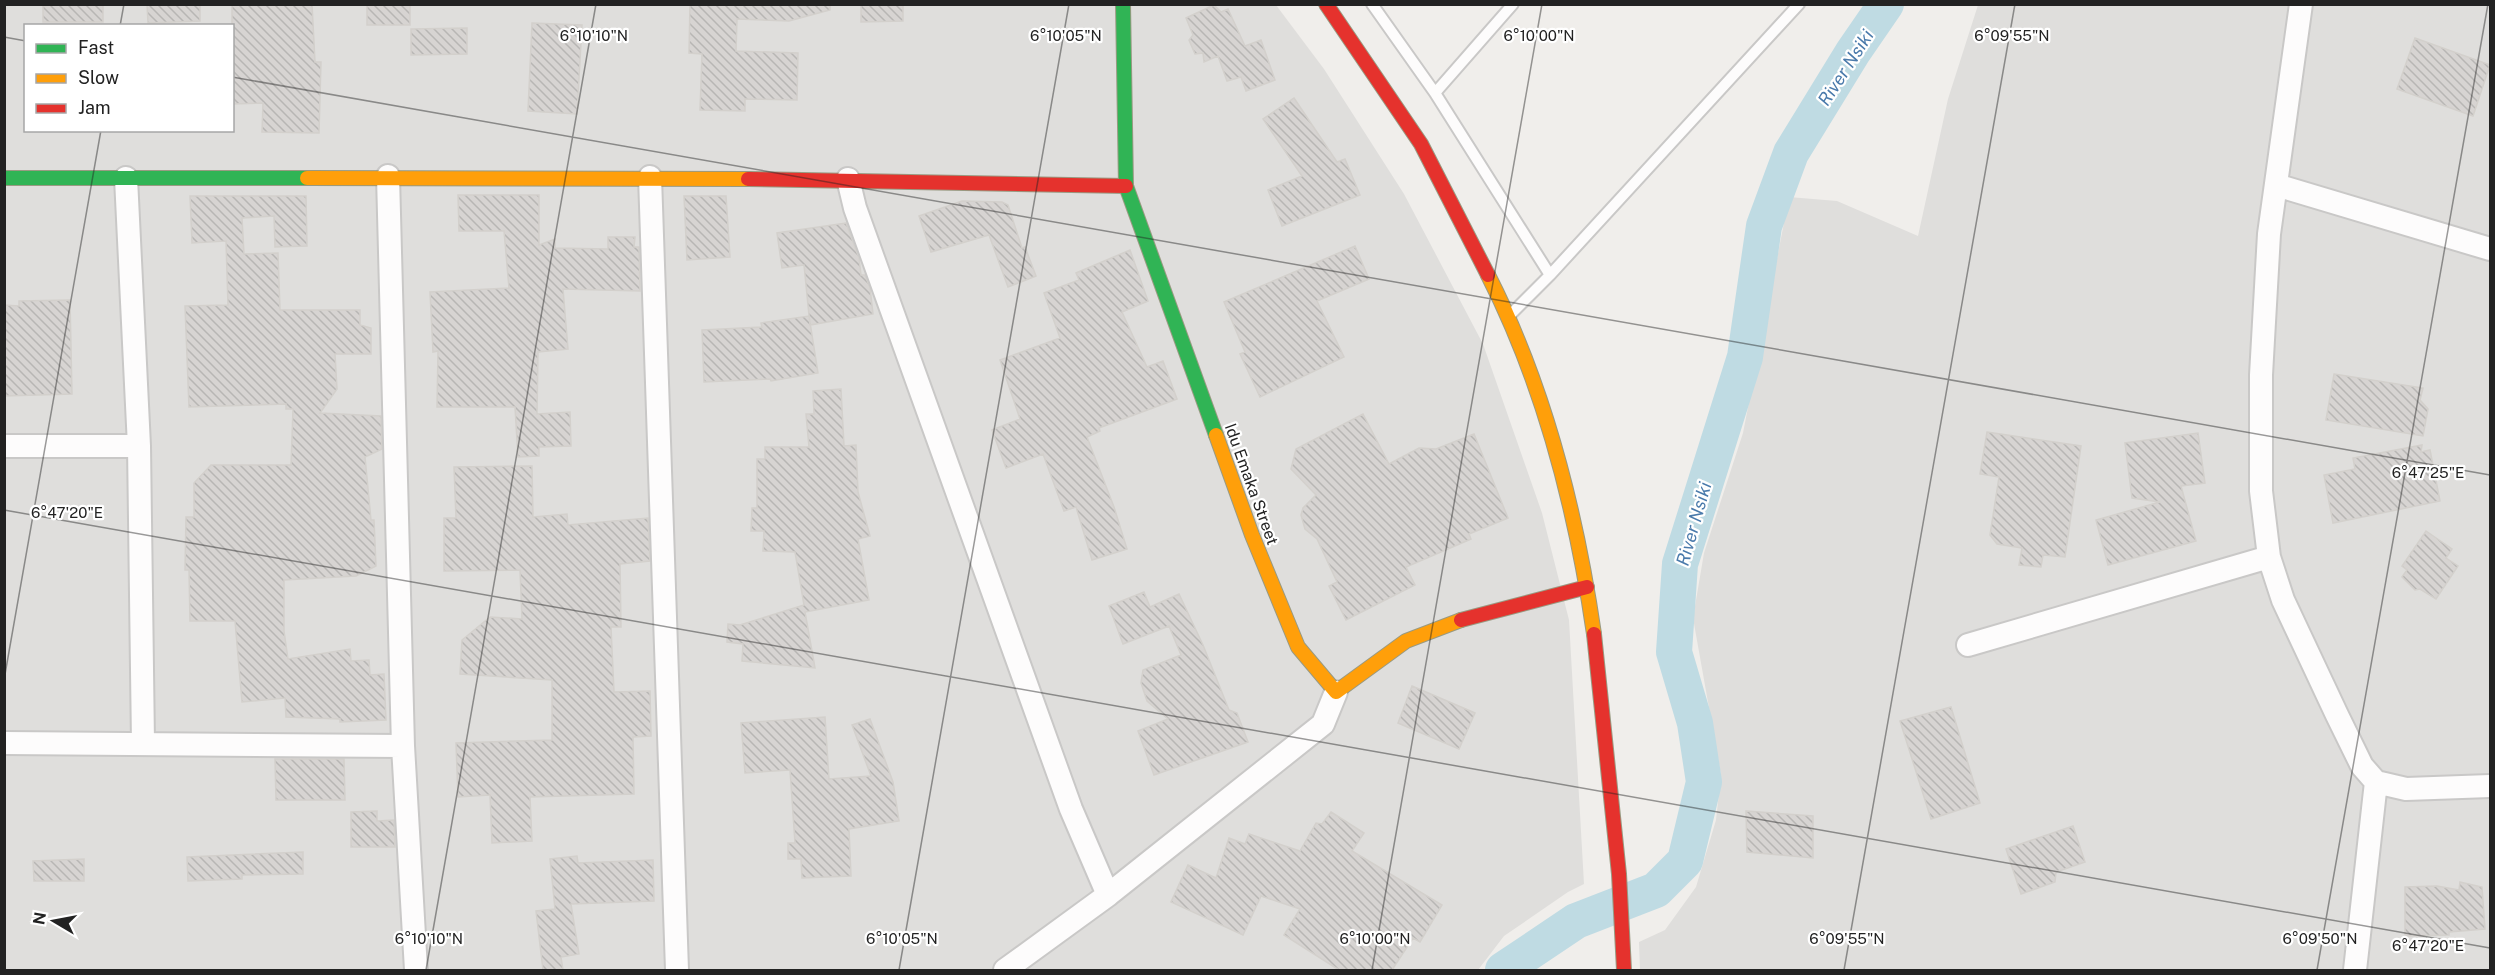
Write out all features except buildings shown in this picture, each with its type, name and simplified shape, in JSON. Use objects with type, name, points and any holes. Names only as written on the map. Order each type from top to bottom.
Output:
[{"type":"street","name":"Idu Emaka Street","points":[[1122,4],[1126,186],[1252,535],[1298,647],[1336,692]]},
{"type":"street","points":[[1326,4],[1421,144],[1509,316],[1541,398],[1572,513],[1587,587],[1599,672],[1619,874],[1624,970]]},
{"type":"street","points":[[2301,4],[2269,234],[2261,375],[2261,492],[2269,557],[2283,600],[2337,715],[2362,766],[2376,782],[2406,789],[2490,786]]},
{"type":"street","points":[[388,176],[403,746],[416,970]]},
{"type":"street","points":[[4,178],[650,177],[1126,186]]},
{"type":"street","points":[[650,177],[677,970]]},
{"type":"street","points":[[126,178],[139,446],[143,743]]},
{"type":"street","points":[[848,179],[855,208],[1063,787],[1108,895]]},
{"type":"street","points":[[2276,185],[2490,249]]},
{"type":"street","points":[[4,446],[139,446]]},
{"type":"street","points":[[1968,645],[2269,557]]},
{"type":"street","points":[[1005,970],[1108,895],[1323,724],[1336,692],[1406,641],[1447,624],[1587,587]]},
{"type":"street","points":[[4,743],[403,746]]},
{"type":"street","points":[[2355,970],[2376,782]]},
{"type":"lane","points":[[1372,4],[1435,93],[1550,275]]},
{"type":"lane","points":[[1435,93],[1513,4]]},
{"type":"lane","points":[[1509,316],[1550,275],[1799,4]]},
{"type":"shaded area","points":[[5,5],[1276,5],[1324,69],[1404,194],[1483,344],[1542,513],[1569,620],[1584,884],[1568,892],[1504,936],[1478,970],[5,970]]},
{"type":"shaded area","points":[[1978,5],[2490,5],[2490,970],[1640,970],[1639,942],[1665,930],[1696,887],[1716,820],[1721,775],[1693,618],[1704,553],[1743,433],[1789,197],[1837,201],[1918,236],[1948,99]]},
{"type":"waterway","name":"River Nsiki","points":[[1503,970],[1576,921],[1656,890],[1685,861],[1704,782],[1695,723],[1674,652],[1680,564],[1745,357],[1764,226],[1791,153],[1853,52],[1886,4]]},
{"type":"traffic: fast","points":[[1123,4],[1126,186],[1216,435]]},
{"type":"traffic: fast","points":[[4,178],[307,178]]},
{"type":"traffic: slow","points":[[307,178],[748,179]]},
{"type":"traffic: slow","points":[[1488,275],[1526,361],[1556,450],[1578,541],[1594,634]]},
{"type":"traffic: slow","points":[[1216,435],[1252,535],[1298,647],[1336,692],[1406,641],[1461,620]]},
{"type":"traffic: jam","points":[[1326,4],[1421,144],[1488,275]]},
{"type":"traffic: jam","points":[[748,179],[1126,186]]},
{"type":"traffic: jam","points":[[1461,620],[1587,587]]},
{"type":"traffic: jam","points":[[1594,634],[1619,874],[1624,970]]}]
